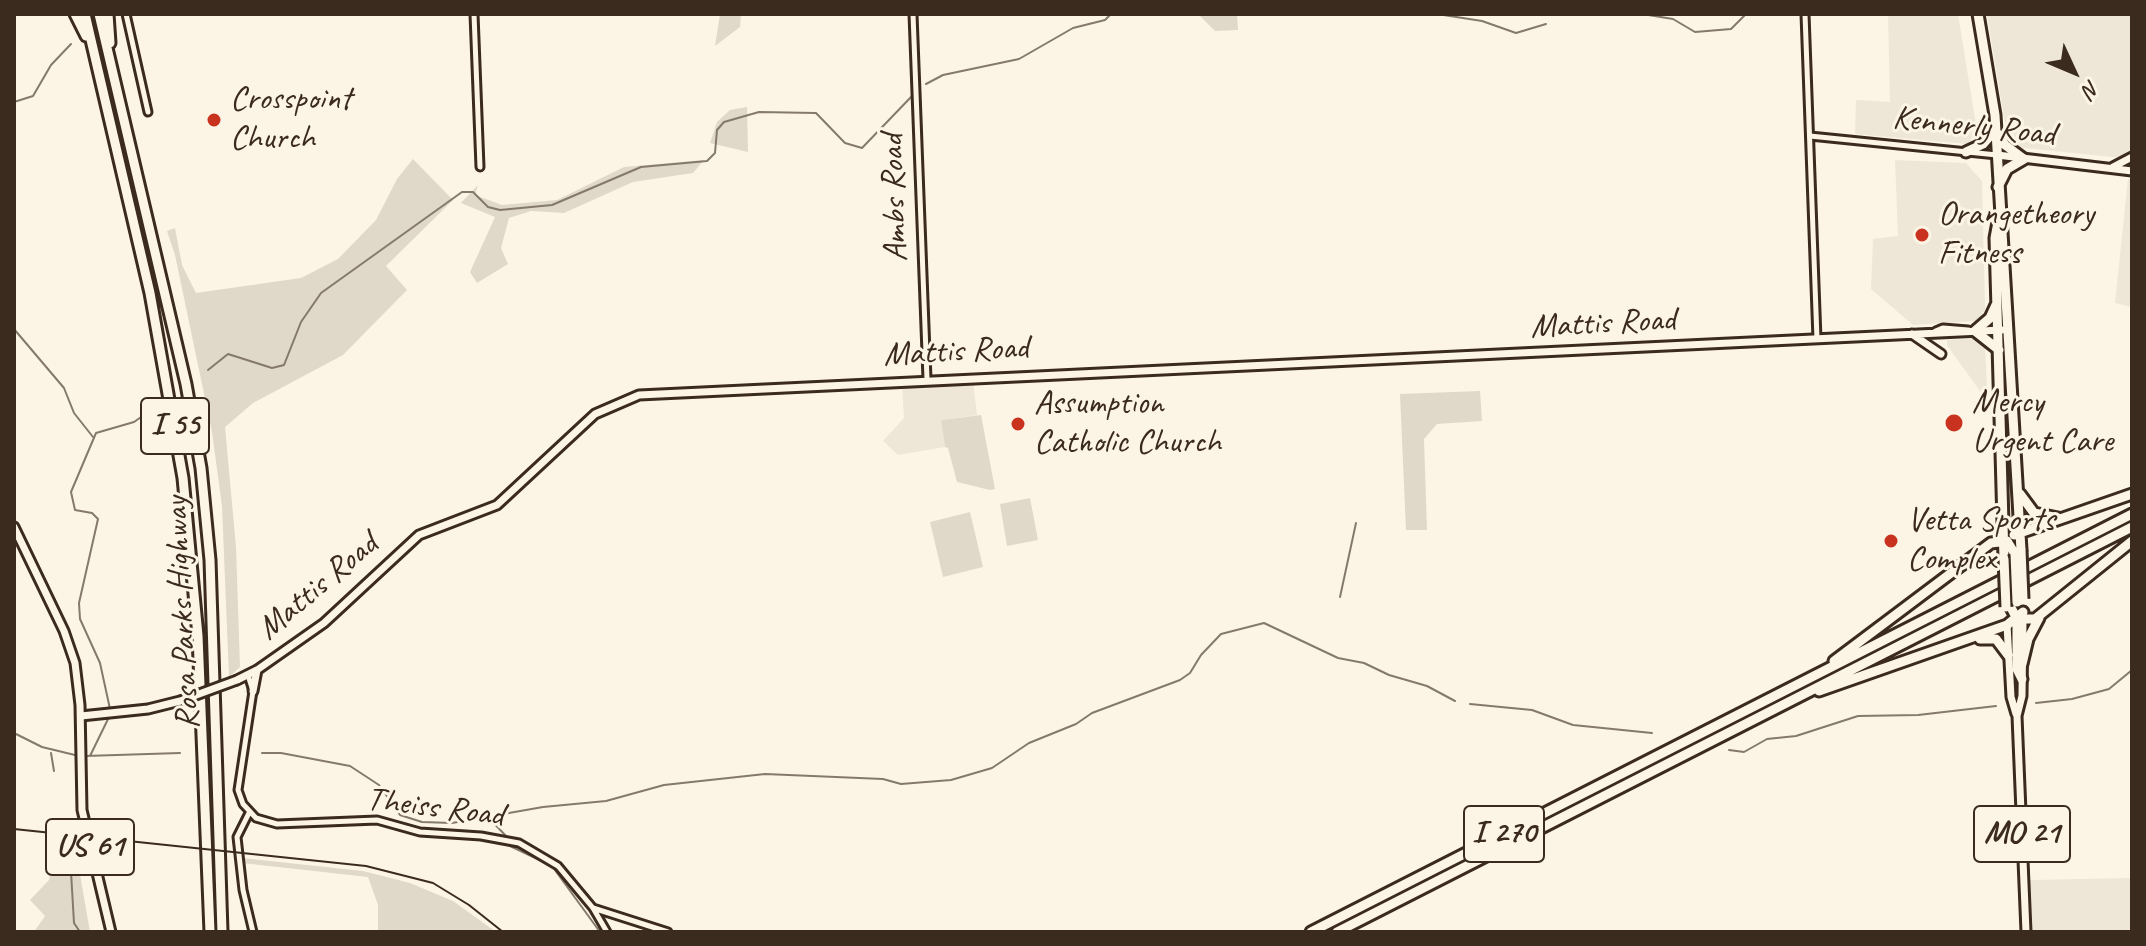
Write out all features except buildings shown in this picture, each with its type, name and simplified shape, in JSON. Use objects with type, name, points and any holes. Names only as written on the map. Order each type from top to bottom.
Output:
[{"type":"highway","points":[[75,14],[92,47]]},
{"type":"highway","name":"Rosa Parks Highway","points":[[85,14],[158,330],[183,478],[198,636],[210,932]]},
{"type":"highway","name":"Rosa Parks Highway","points":[[99,14],[186,384],[203,480],[211,583],[222,932]]},
{"type":"highway","points":[[108,14],[112,70]]},
{"type":"highway","name":"MO 21","points":[[1978,14],[1990,68],[1999,219],[2003,237],[2003,330],[2020,533],[2007,625]]},
{"type":"highway","points":[[1966,152],[1983,144],[1995,130],[2006,146],[2024,159],[2007,169],[1998,187]]},
{"type":"highway","name":"MO 21","points":[[1999,219],[1995,238],[1997,302],[2003,330],[1999,350],[2004,559],[2012,602],[2021,617]]},
{"type":"highway","points":[[1997,302],[1990,318],[1972,331],[1999,350]]},
{"type":"highway","points":[[2017,484],[2023,500],[2034,513],[2062,518]]},
{"type":"highway","points":[[1984,547],[2005,543],[2020,533],[2132,494]]},
{"type":"highway","points":[[1815,675],[1984,547],[2003,510]]},
{"type":"highway","name":"I 270","points":[[1311,932],[2132,514]]},
{"type":"highway","points":[[2019,516],[2029,522],[2045,524]]},
{"type":"highway","name":"I 270","points":[[1337,932],[2132,527]]},
{"type":"highway","points":[[2022,664],[2028,639],[2041,615],[2132,541]]},
{"type":"highway","points":[[2005,543],[2018,552]]},
{"type":"highway","points":[[2012,602],[2021,617],[2017,669],[2022,679]]},
{"type":"highway","points":[[1804,694],[1836,687],[1965,641],[2021,617],[2041,615]]},
{"type":"highway","points":[[1965,641],[1989,637],[2001,644],[2008,655]]},
{"type":"main road","name":"Kennerly Road","points":[[1997,155],[2132,171]]},
{"type":"main road","points":[[2110,169],[2132,157]]},
{"type":"main road","name":"Mattis Road","points":[[81,716],[180,701],[257,670],[335,613],[419,535],[504,501],[586,422],[616,402],[647,394],[2003,330]]},
{"type":"main road","points":[[1910,333],[1941,354]]},
{"type":"main road","name":"US 61","points":[[14,527],[68,641],[77,673],[83,818],[111,932]]},
{"type":"main road","name":"MO 21","points":[[2021,617],[2022,679],[2017,716],[2026,932]]},
{"type":"main road","name":"MO 21","points":[[2007,625],[2011,697],[2017,716]]},
{"type":"main road","points":[[253,691],[257,670]]},
{"type":"street","points":[[126,14],[148,112]]},
{"type":"street","points":[[474,14],[480,167]]},
{"type":"street","name":"Ambs Road","points":[[913,14],[927,379]]},
{"type":"street","points":[[1805,14],[1817,340]]},
{"type":"street","name":"Kennerly Road","points":[[1810,136],[1997,155]]},
{"type":"street","points":[[248,675],[253,691],[238,785],[241,800],[249,813],[237,837],[243,890],[253,932]]},
{"type":"street","name":"Theiss Road","points":[[249,813],[269,824],[371,819],[420,832],[506,840],[548,858],[593,908],[607,932]]},
{"type":"street","points":[[593,908],[668,932]]},
{"type":"street","points":[[603,923],[616,915]]},
{"type":"shaded area","points":[[720,14],[741,14],[740,27],[715,46]]},
{"type":"shaded area","points":[[1198,14],[1237,14],[1238,30],[1215,31]]},
{"type":"shaded area","points":[[1888,14],[1958,14],[1977,131],[1968,144],[1855,134],[1856,100],[1890,102]]},
{"type":"shaded area","points":[[1987,14],[2132,14],[2132,159],[2015,147],[2008,142]]},
{"type":"shaded area","points":[[747,107],[748,152],[710,143],[717,122],[730,110]]},
{"type":"shaded area","points":[[413,159],[453,200],[386,266],[407,290],[343,355],[253,403],[225,427],[236,547],[240,667],[229,677],[222,506],[212,432],[175,255],[167,231],[175,228],[182,265],[196,293],[301,278],[338,259],[376,220],[397,179]]},
{"type":"shaded area","points":[[704,160],[693,173],[633,182],[564,213],[531,211],[509,218],[501,248],[508,264],[477,283],[470,272],[495,217],[461,203],[478,185],[475,195],[502,205],[557,200],[624,167]]},
{"type":"shaded area","points":[[1895,160],[1966,163],[1982,181],[1985,309],[1977,321],[1913,325],[1871,289],[1873,239],[1898,236]]},
{"type":"shaded area","points":[[2128,179],[2132,180],[2132,307],[2115,303]]},
{"type":"shaded area","points":[[1979,338],[1985,347],[1987,388],[1982,394],[1947,345],[1947,340]]},
{"type":"shaded area","points":[[973,381],[977,415],[941,420],[945,447],[898,455],[883,441],[904,418],[902,384]]},
{"type":"shaded area","points":[[1480,391],[1482,421],[1437,424],[1424,439],[1427,530],[1406,530],[1400,394]]},
{"type":"shaded area","points":[[981,415],[995,489],[990,490],[957,482],[948,448],[945,447],[941,420]]},
{"type":"shaded area","points":[[1030,498],[1038,540],[1007,546],[1000,504]]},
{"type":"shaded area","points":[[970,512],[983,567],[943,577],[930,522]]},
{"type":"shaded area","points":[[64,854],[77,857],[90,932],[34,932],[45,916],[30,900],[49,880],[53,861],[61,863]]},
{"type":"shaded area","points":[[242,858],[363,871],[410,883],[453,901],[496,932],[378,932],[378,905],[368,877],[242,863]]},
{"type":"shaded area","points":[[2132,878],[2132,932],[2031,932],[2030,880]]},
{"type":"waterway","points":[[926,84],[943,75],[1019,59],[1073,28],[1105,20],[1111,14]]},
{"type":"waterway","points":[[1437,14],[1482,21],[1516,33],[1546,24]]},
{"type":"waterway","points":[[1557,15],[1561,14]]},
{"type":"waterway","points":[[1642,14],[1673,19],[1695,32],[1731,29],[1746,14]]},
{"type":"waterway","points":[[14,102],[33,96],[51,65],[71,44]]},
{"type":"waterway","points":[[208,370],[228,354],[272,368],[284,365],[301,322],[321,293],[462,192],[473,192],[488,207],[500,210],[552,205],[641,167],[707,161],[715,153],[717,130],[724,122],[759,112],[816,113],[845,143],[862,148],[912,96]]},
{"type":"waterway","points":[[14,329],[64,388],[74,413],[93,437]]},
{"type":"waterway","points":[[110,709],[100,663],[80,619],[79,603],[98,519],[92,513],[75,510],[71,492],[96,433],[134,422],[154,408]]},
{"type":"waterway","points":[[1340,597],[1356,523]]},
{"type":"waterway","points":[[262,753],[281,753],[350,766],[379,785],[400,815],[422,822],[452,823],[543,807],[606,801],[664,785],[765,774],[883,779],[901,784],[951,780],[992,768],[1029,743],[1076,724],[1092,713],[1180,680],[1190,673],[1201,655],[1221,634],[1264,623],[1338,658],[1364,663],[1389,675],[1427,686],[1455,701]]},
{"type":"waterway","points":[[2036,703],[2072,699],[2109,689],[2132,670]]},
{"type":"waterway","points":[[1470,704],[1532,710],[1573,725],[1652,733]]},
{"type":"waterway","points":[[1729,750],[1744,752],[1767,739],[1796,736],[1858,716],[1918,715],[1996,706]]},
{"type":"waterway","points":[[90,756],[110,715]]},
{"type":"waterway","points":[[14,733],[42,747],[79,756]]},
{"type":"waterway","points":[[51,753],[54,771]]},
{"type":"waterway","points":[[85,756],[180,753]]},
{"type":"waterway","points":[[488,817],[506,836],[508,845],[552,866],[600,932]]},
{"type":"waterway","points":[[70,855],[74,923],[80,932]]},
{"type":"railway","points":[[14,829],[366,866],[433,883],[469,905],[503,932]]},
{"type":"place","name":"Crosspoint Church","points":[[214,120]]},
{"type":"place","name":"Orangetheory Fitness","points":[[1922,235]]},
{"type":"place","name":"Mercy Urgent Care","points":[[1954,423]]},
{"type":"place","name":"Assumption Catholic Church","points":[[1018,424]]},
{"type":"place","name":"Vetta Sports Complex","points":[[1891,541]]}]
